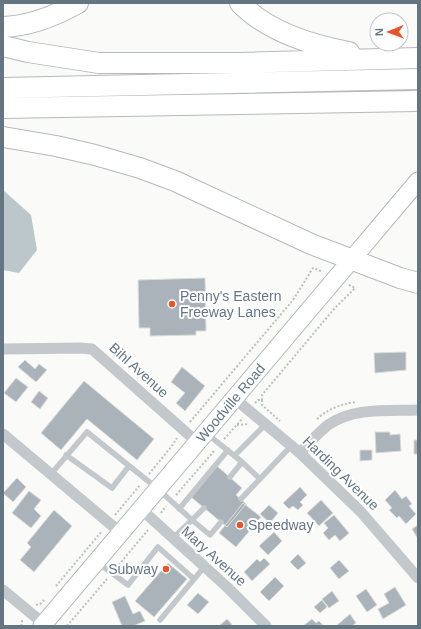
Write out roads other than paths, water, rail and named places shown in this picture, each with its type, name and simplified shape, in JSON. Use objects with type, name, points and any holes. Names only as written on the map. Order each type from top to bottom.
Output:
[{"type":"highway","points":[[3,27],[48,18],[78,3]]},
{"type":"highway","points":[[240,3],[258,18],[292,36],[327,48],[382,59]]},
{"type":"highway","points":[[3,46],[28,52],[99,63],[240,62],[418,58]]},
{"type":"highway","points":[[3,88],[418,79]]},
{"type":"highway","points":[[3,108],[418,101]]},
{"type":"highway","points":[[9,139],[56,146],[95,155],[168,178],[311,244],[400,278],[418,283]]},
{"type":"main road","name":"Woodville Road","points":[[45,625],[201,437],[418,181]]},
{"type":"street","name":"Bihl Avenue","points":[[3,349],[92,349],[201,437]]},
{"type":"street","name":"Harding Avenue","points":[[234,398],[295,449],[361,512],[418,578]]},
{"type":"street","points":[[295,449],[327,426],[347,415],[374,411],[418,410]]},
{"type":"street","points":[[3,434],[121,533]]},
{"type":"street","name":"Mary Avenue","points":[[141,509],[228,587],[266,626]]},
{"type":"street","points":[[3,590],[45,625]]},
{"type":"lane","points":[[235,455],[266,424]]},
{"type":"lane","points":[[51,474],[87,432],[158,489],[210,535],[221,522]]},
{"type":"lane","points":[[201,437],[228,450],[260,479]]},
{"type":"lane","points":[[241,499],[260,479],[295,449]]},
{"type":"lane","points":[[179,509],[228,450]]},
{"type":"lane","points":[[66,455],[112,488],[129,466]]},
{"type":"lane","points":[[230,477],[242,462]]},
{"type":"lane","points":[[173,538],[204,508]]},
{"type":"lane","points":[[96,562],[128,585],[158,547],[194,579]]},
{"type":"lane","points":[[160,620],[205,566]]},
{"type":"place","name":"Penny's Eastern Freeway Lanes","points":[[172,304]]},
{"type":"place","name":"Speedway","points":[[240,525]]},
{"type":"place","name":"Subway","points":[[166,569]]}]
